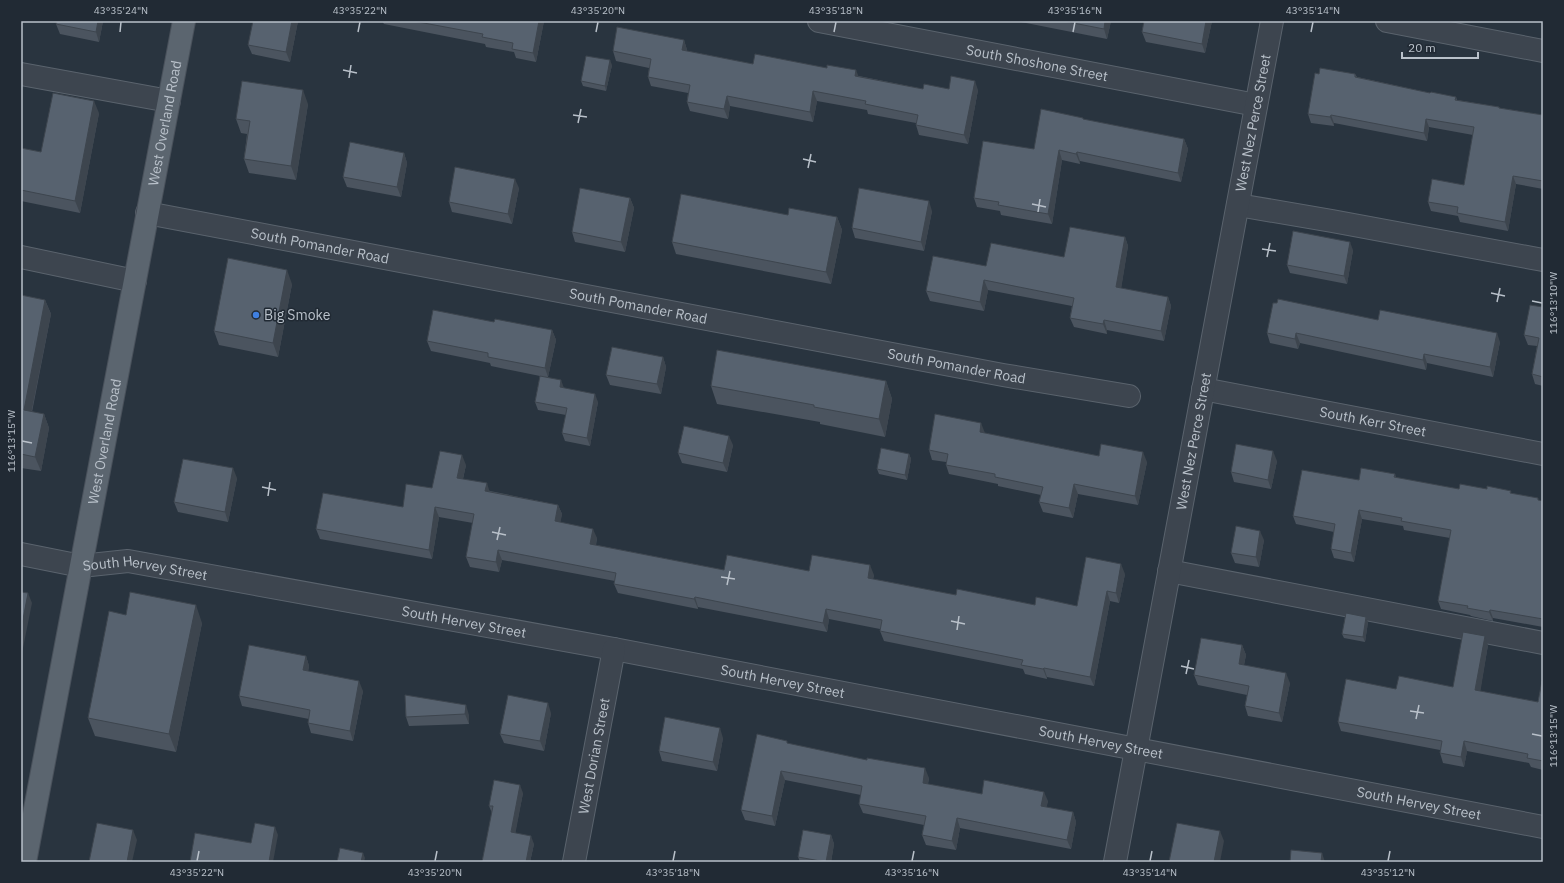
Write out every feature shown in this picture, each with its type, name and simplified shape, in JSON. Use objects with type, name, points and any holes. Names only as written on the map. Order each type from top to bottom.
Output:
[{"type":"main road","name":"West Overland Road","points":[[25,862],[184,21]]},
{"type":"street","name":"South Shoshone Street","points":[[819,21],[1256,105]]},
{"type":"street","name":"West Nez Perce Street","points":[[1115,862],[1272,21]]},
{"type":"street","points":[[1387,21],[1543,51]]},
{"type":"street","points":[[21,74],[169,101]]},
{"type":"street","points":[[1238,205],[1340,222],[1543,260]]},
{"type":"street","name":"South Pomander Road","points":[[147,213],[996,373],[1129,396]]},
{"type":"street","points":[[21,257],[135,281]]},
{"type":"street","name":"South Kerr Street","points":[[1203,389],[1543,454]]},
{"type":"street","name":"South Hervey Street","points":[[21,554],[81,566],[128,561],[614,649],[1543,827]]},
{"type":"street","points":[[1170,571],[1543,643]]},
{"type":"street","name":"West Dorian Street","points":[[574,862],[614,649]]},
{"type":"building","points":[[57,21],[98,21],[96,32],[56,24]]},
{"type":"building","points":[[253,21],[292,21],[286,52],[248,45]]},
{"type":"building","points":[[413,21],[539,21],[533,53],[512,49],[513,43],[482,37],[483,34]]},
{"type":"building","points":[[1063,21],[1105,21],[1104,29]]},
{"type":"building","points":[[1144,21],[1206,21],[1202,44],[1142,32]]},
{"type":"building","points":[[617,27],[684,40],[682,50],[753,64],[755,54],[827,68],[827,65],[856,70],[855,76],[923,89],[924,84],[949,89],[951,76],[975,81],[964,135],[916,125],[918,115],[865,104],[866,101],[813,91],[810,112],[727,96],[724,109],[687,102],[690,85],[648,77],[651,59],[613,51]]},
{"type":"building","points":[[586,56],[610,60],[605,86],[581,81]]},
{"type":"building","points":[[1320,68],[1355,74],[1355,77],[1430,93],[1456,97],[1455,100],[1543,115],[1543,181],[1513,176],[1505,222],[1457,213],[1458,207],[1428,202],[1432,179],[1464,185],[1474,127],[1426,119],[1424,133],[1331,115],[1330,117],[1308,114],[1315,73],[1319,74]]},
{"type":"building","points":[[242,81],[303,90],[291,166],[244,159],[250,121],[236,119]]},
{"type":"building","points":[[53,93],[94,101],[75,201],[21,190],[21,148],[41,152]]},
{"type":"building","points":[[1041,109],[1184,139],[1178,173],[1077,152],[1076,154],[1059,150],[1048,214],[998,205],[999,202],[974,198],[983,141],[1034,149]]},
{"type":"building","points":[[350,142],[404,153],[397,187],[343,177]]},
{"type":"building","points":[[455,167],[515,179],[508,214],[449,202]]},
{"type":"building","points":[[580,188],[630,198],[621,242],[572,232]]},
{"type":"building","points":[[859,188],[929,201],[921,242],[852,228]]},
{"type":"building","points":[[681,194],[788,215],[789,208],[837,217],[826,272],[672,242]]},
{"type":"building","points":[[1070,227],[1125,237],[1116,287],[1168,297],[1161,331],[1104,320],[1103,324],[1070,318],[1074,298],[984,280],[980,302],[926,291],[933,256],[986,266],[991,243],[1064,257]]},
{"type":"building","points":[[1293,231],[1350,242],[1344,276],[1287,265]]},
{"type":"building","name":"Big Smoke","points":[[228,258],[287,270],[273,343],[214,331]]},
{"type":"building","points":[[21,295],[45,300],[24,410],[44,414],[35,457],[21,454]]},
{"type":"building","points":[[1278,299],[1378,320],[1380,310],[1497,333],[1490,367],[1424,354],[1423,360],[1296,333],[1295,339],[1267,333],[1273,303],[1277,303]]},
{"type":"building","points":[[1530,305],[1543,307],[1543,377],[1532,374],[1539,338],[1524,335]]},
{"type":"building","points":[[433,310],[494,322],[495,319],[552,330],[545,368],[488,357],[488,353],[427,341]]},
{"type":"building","points":[[612,347],[663,357],[657,384],[606,375]]},
{"type":"building","points":[[717,350],[886,381],[879,419],[814,407],[814,405],[711,386]]},
{"type":"building","points":[[540,376],[561,380],[560,387],[595,394],[587,438],[562,433],[567,408],[535,402]]},
{"type":"building","points":[[935,414],[981,423],[980,432],[1099,456],[1101,444],[1143,452],[1135,496],[1074,484],[1069,508],[1039,502],[1043,487],[995,477],[995,474],[946,465],[948,454],[929,450]]},
{"type":"building","points":[[684,426],[729,436],[723,463],[678,453]]},
{"type":"building","points":[[1236,444],[1273,451],[1268,480],[1231,472]]},
{"type":"building","points":[[881,448],[909,454],[905,475],[877,469]]},
{"type":"building","points":[[440,451],[462,455],[457,478],[487,483],[485,491],[558,505],[555,521],[593,529],[590,544],[724,570],[727,555],[809,571],[812,555],[870,565],[868,578],[956,595],[957,589],[1035,605],[1036,597],[1077,606],[1086,557],[1121,564],[1116,593],[1107,591],[1090,677],[1021,665],[1023,660],[880,631],[882,620],[826,609],[823,623],[695,597],[694,599],[614,584],[616,573],[498,550],[496,562],[466,557],[474,514],[435,507],[429,550],[316,529],[323,493],[403,507],[406,484],[432,488]]},
{"type":"building","points":[[183,459],[233,468],[225,512],[174,502]]},
{"type":"building","points":[[1361,468],[1395,474],[1394,477],[1459,489],[1460,484],[1487,489],[1487,486],[1511,491],[1510,493],[1538,498],[1538,500],[1543,501],[1543,619],[1490,610],[1489,612],[1467,608],[1468,606],[1438,601],[1451,530],[1401,521],[1402,518],[1359,510],[1351,553],[1331,549],[1335,524],[1293,516],[1302,470],[1359,480]]},
{"type":"building","points":[[1236,526],[1260,531],[1256,557],[1231,553]]},
{"type":"building","points":[[21,592],[28,593],[21,630]]},
{"type":"building","points":[[130,592],[196,605],[169,734],[88,718],[109,611],[126,615]]},
{"type":"building","points":[[1346,613],[1366,617],[1363,637],[1342,634]]},
{"type":"building","points":[[1463,632],[1485,636],[1475,690],[1538,702],[1543,681],[1543,761],[1527,758],[1528,754],[1464,741],[1461,757],[1440,753],[1442,741],[1338,722],[1346,679],[1396,689],[1399,676],[1453,687]]},
{"type":"building","points":[[1201,638],[1242,645],[1239,664],[1286,673],[1279,713],[1245,706],[1249,686],[1194,675]]},
{"type":"building","points":[[249,645],[306,656],[303,670],[359,681],[350,731],[308,723],[310,710],[239,696]]},
{"type":"building","points":[[405,695],[466,705],[465,714],[406,717]]},
{"type":"building","points":[[508,695],[548,703],[540,741],[500,734]]},
{"type":"building","points":[[665,717],[720,728],[713,762],[659,751]]},
{"type":"building","points":[[757,734],[787,741],[787,743],[867,760],[867,758],[925,768],[923,783],[982,794],[984,780],[1044,792],[1041,806],[1073,812],[1067,840],[957,818],[952,841],[922,835],[926,816],[859,804],[862,786],[781,771],[772,816],[741,810]]},
{"type":"building","points":[[494,780],[520,785],[511,832],[531,836],[526,862],[482,862],[493,806],[489,806]]},
{"type":"building","points":[[97,823],[133,830],[127,862],[89,862]]},
{"type":"building","points":[[255,823],[275,827],[269,862],[190,862],[195,833],[251,843]]},
{"type":"building","points":[[1177,823],[1220,831],[1214,862],[1169,862]]},
{"type":"building","points":[[803,830],[831,835],[826,862],[798,857]]},
{"type":"building","points":[[340,848],[363,853],[361,862],[337,862]]},
{"type":"building","points":[[1291,850],[1322,853],[1321,862],[1290,862]]},
{"type":"place","name":"Big Smoke","points":[[256,315]]}]
